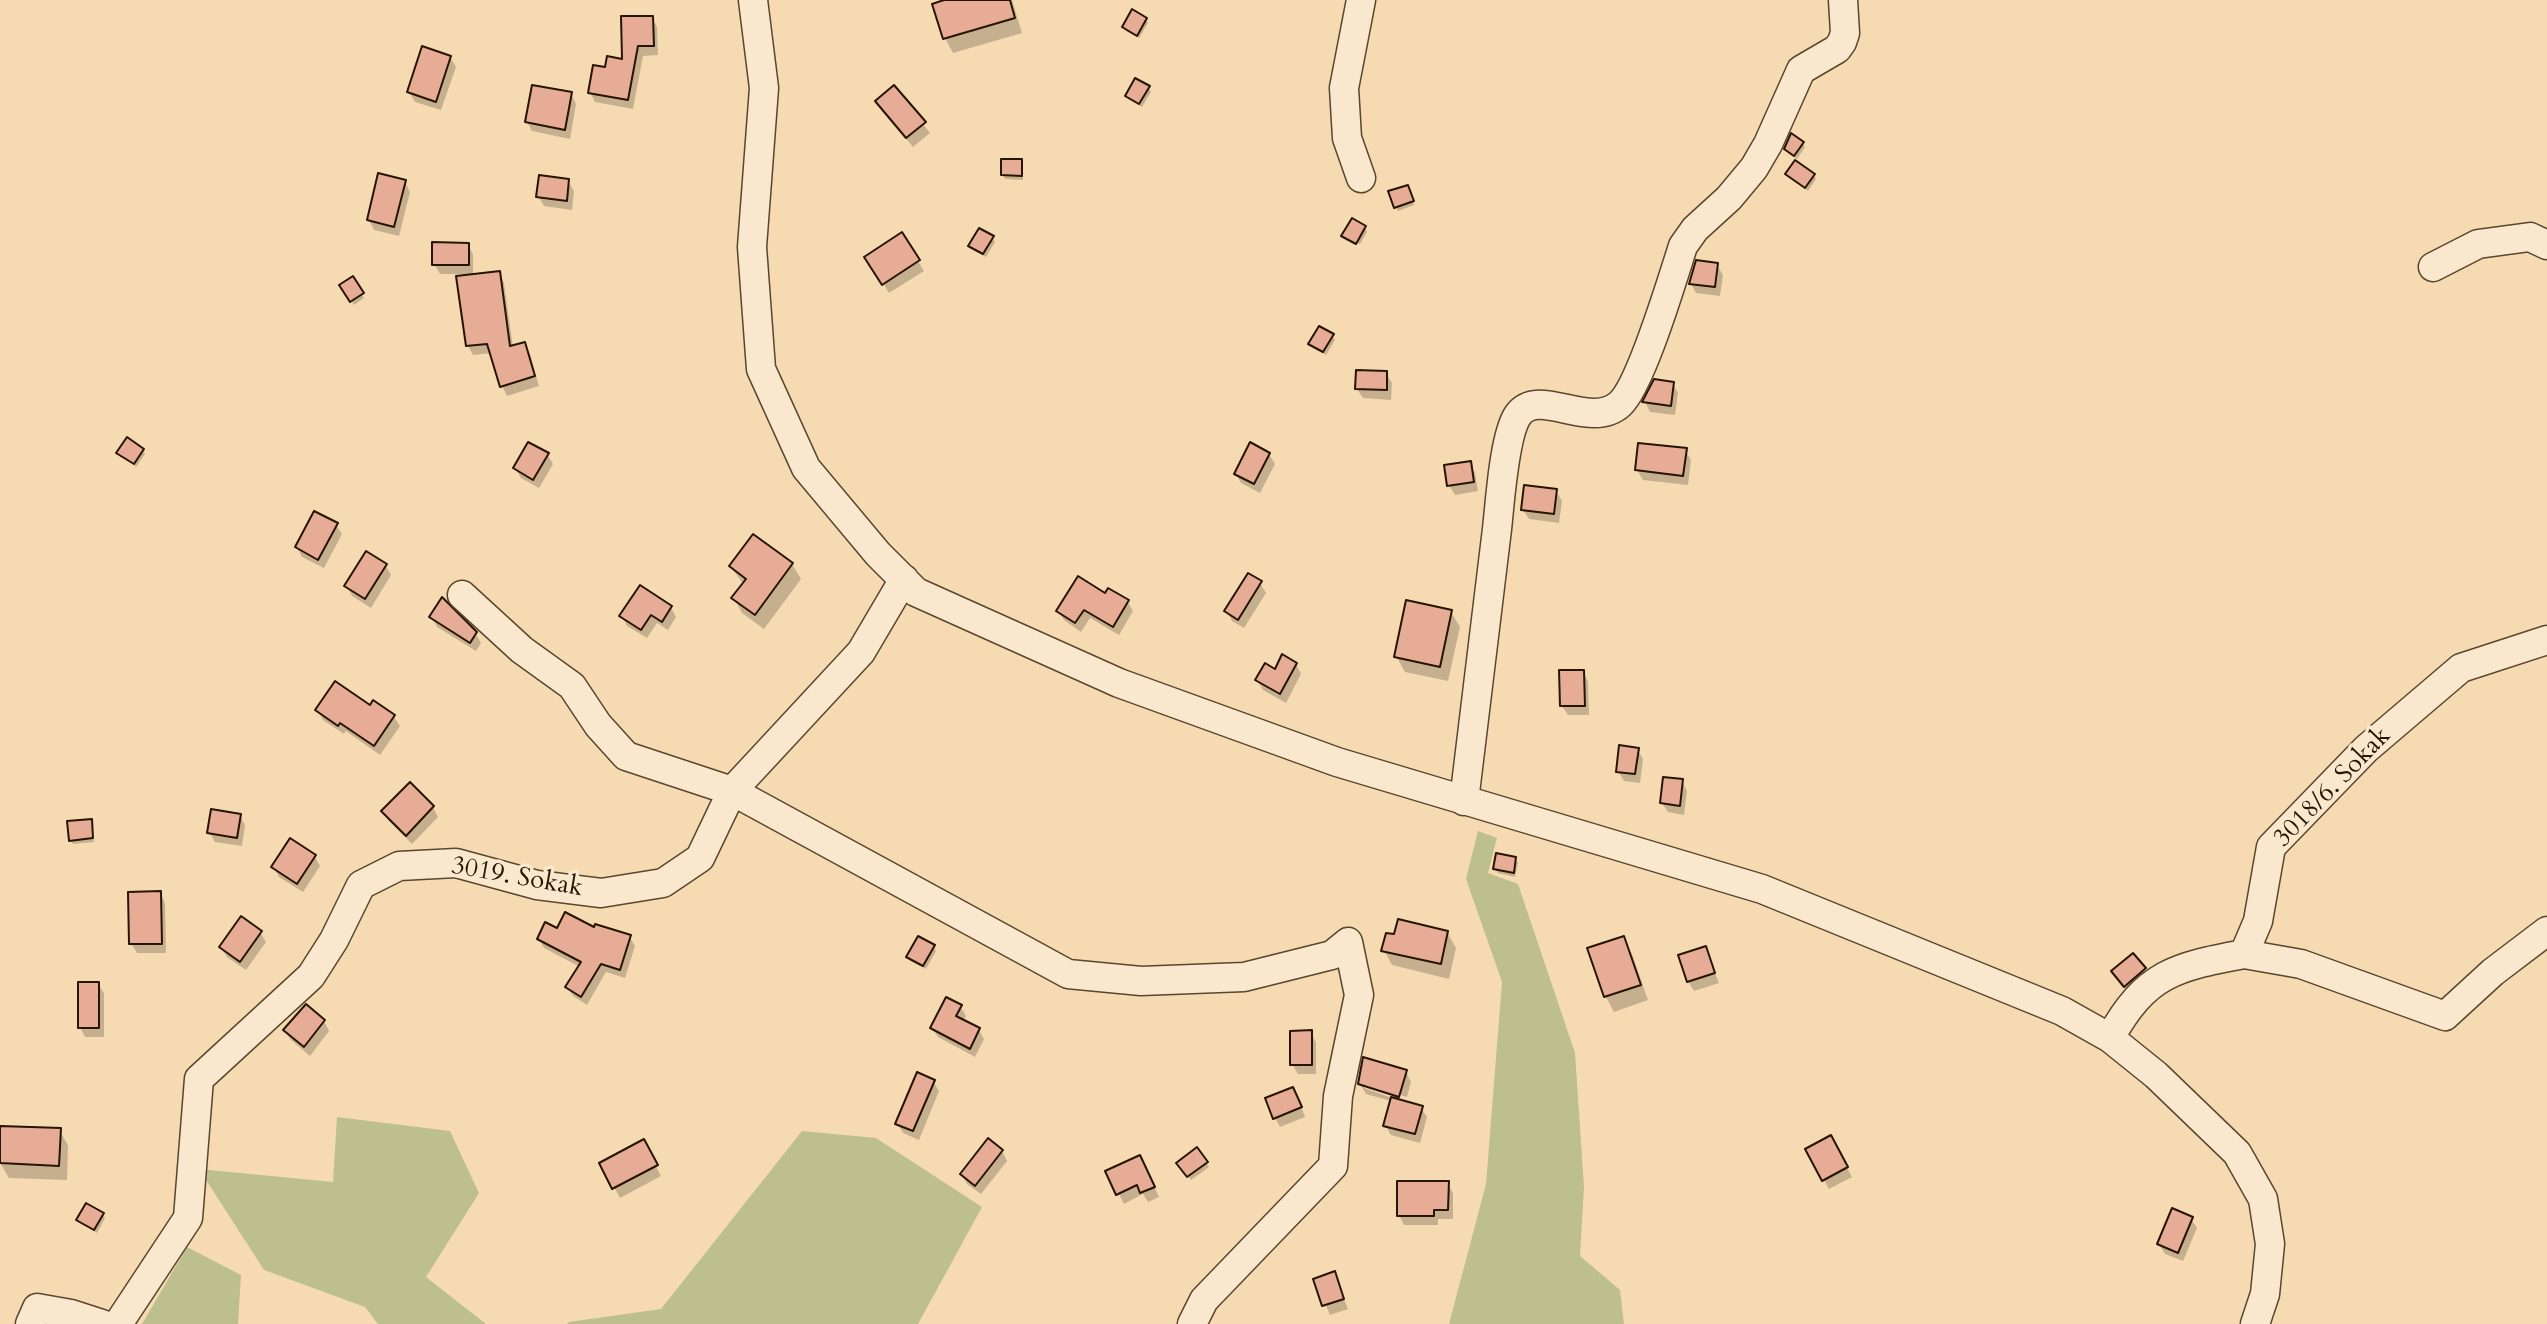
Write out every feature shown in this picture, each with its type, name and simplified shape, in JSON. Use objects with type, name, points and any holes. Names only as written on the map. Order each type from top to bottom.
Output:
[{"type":"street","points":[[753,0],[764,88],[752,247],[761,369],[806,468],[878,554],[916,592],[1119,683],[1337,762],[1762,889],[2062,1011],[2110,1038],[2156,1075],[2237,1153],[2263,1199],[2270,1244],[2265,1294],[2255,1324]]},
{"type":"street","points":[[1361,0],[1344,88],[1347,138],[1361,178]]},
{"type":"street","points":[[1464,801],[1501,495],[1510,433],[1518,415],[1536,404],[1589,414],[1620,404],[1640,366],[1683,246],[1695,229],[1729,198],[1754,168],[1801,70],[1837,49],[1842,42],[1845,33],[1843,0]]},
{"type":"street","points":[[2433,267],[2478,244],[2530,237],[2547,245]]},
{"type":"street","name":"3019. Sokak","points":[[118,1324],[188,1218],[199,1079],[311,976],[334,940],[361,885],[399,866],[456,863],[537,885],[601,893],[663,883],[700,858],[732,791],[861,652],[904,579]]},
{"type":"street","points":[[462,595],[522,650],[572,686],[598,725],[626,756],[732,791],[1068,974],[1141,981],[1244,977],[1332,955],[1348,942],[1359,995],[1338,1096],[1333,1166],[1204,1300],[1192,1324]]},
{"type":"street","name":"3018/6. Sokak","points":[[2244,954],[2258,921],[2271,847],[2355,760],[2461,668],[2547,640]]},
{"type":"street","points":[[2110,1038],[2122,1016],[2154,981],[2190,964],[2244,954],[2301,964],[2445,1016],[2493,972],[2547,931]]},
{"type":"street","points":[[30,1324],[37,1308],[102,1324]]},
{"type":"green space","points":[[1478,831],[1497,838],[1488,873],[1518,884],[1575,1053],[1584,1187],[1580,1256],[1620,1290],[1624,1324],[1449,1324],[1486,1184],[1502,982],[1466,879]]},
{"type":"green space","points":[[337,1117],[450,1131],[479,1193],[426,1277],[486,1324],[378,1324],[365,1307],[264,1270],[199,1169],[333,1182]]},
{"type":"green space","points":[[802,1131],[876,1138],[982,1207],[918,1324],[567,1324],[661,1309]]},
{"type":"green space","points":[[187,1247],[241,1275],[238,1324],[142,1324]]},
{"type":"building","points":[[944,0],[1010,0],[1015,18],[943,39],[932,4]]},
{"type":"building","points":[[1132,9],[1147,18],[1137,36],[1122,27]]},
{"type":"building","points":[[621,16],[653,16],[654,46],[638,46],[628,100],[588,93],[593,65],[605,67],[607,56],[622,59]]},
{"type":"building","points":[[422,46],[451,56],[436,102],[407,92]]},
{"type":"building","points":[[1135,78],[1150,86],[1139,104],[1125,96]]},
{"type":"building","points":[[532,85],[572,92],[565,130],[525,122]]},
{"type":"building","points":[[894,85],[926,122],[906,138],[875,101]]},
{"type":"building","points":[[1791,133],[1804,142],[1794,156],[1784,149]]},
{"type":"building","points":[[1001,159],[1022,159],[1022,176],[1001,175]]},
{"type":"building","points":[[1795,160],[1815,174],[1805,188],[1785,174]]},
{"type":"building","points":[[378,173],[406,180],[394,227],[367,220]]},
{"type":"building","points":[[539,175],[569,179],[567,201],[536,197]]},
{"type":"building","points":[[1408,185],[1414,201],[1394,208],[1388,191]]},
{"type":"building","points":[[1352,218],[1366,226],[1356,244],[1341,236]]},
{"type":"building","points":[[979,228],[994,236],[983,254],[968,246]]},
{"type":"building","points":[[902,232],[920,260],[882,285],[864,257]]},
{"type":"building","points":[[432,242],[469,243],[469,265],[432,265]]},
{"type":"building","points":[[1696,260],[1718,263],[1715,287],[1689,284]]},
{"type":"building","points":[[500,271],[510,346],[525,342],[535,376],[500,387],[487,344],[466,346],[456,276]]},
{"type":"building","points":[[353,276],[364,293],[350,302],[339,285]]},
{"type":"building","points":[[1319,326],[1334,334],[1323,352],[1308,344]]},
{"type":"building","points":[[1356,370],[1387,371],[1387,390],[1355,389]]},
{"type":"building","points":[[1654,379],[1674,382],[1671,406],[1642,402]]},
{"type":"building","points":[[127,437],[144,449],[134,464],[116,453]]},
{"type":"building","points":[[528,442],[549,453],[533,480],[513,468]]},
{"type":"building","points":[[1250,442],[1270,453],[1254,484],[1234,474]]},
{"type":"building","points":[[1638,443],[1687,448],[1683,476],[1635,470]]},
{"type":"building","points":[[1471,461],[1474,482],[1447,486],[1444,465]]},
{"type":"building","points":[[1524,485],[1557,489],[1554,514],[1521,510]]},
{"type":"building","points":[[314,511],[338,523],[318,560],[295,547]]},
{"type":"building","points":[[753,534],[793,563],[755,615],[731,598],[746,579],[729,566]]},
{"type":"building","points":[[366,551],[387,564],[365,599],[344,586]]},
{"type":"building","points":[[1248,573],[1262,581],[1238,620],[1224,611]]},
{"type":"building","points":[[1078,576],[1105,593],[1108,588],[1129,600],[1113,627],[1084,610],[1075,623],[1056,611]]},
{"type":"building","points":[[640,585],[672,606],[662,622],[651,615],[641,630],[619,616]]},
{"type":"building","points":[[442,597],[477,632],[470,643],[429,617]]},
{"type":"building","points":[[1406,600],[1452,610],[1440,667],[1394,657]]},
{"type":"building","points":[[1282,654],[1297,663],[1280,694],[1255,680],[1265,663],[1275,669]]},
{"type":"building","points":[[1559,670],[1584,670],[1585,706],[1560,706]]},
{"type":"building","points":[[335,681],[370,705],[373,700],[395,715],[374,746],[315,710]]},
{"type":"building","points":[[1619,745],[1639,748],[1635,774],[1616,772]]},
{"type":"building","points":[[1663,777],[1683,779],[1680,806],[1660,803]]},
{"type":"building","points":[[410,782],[434,806],[406,836],[381,811]]},
{"type":"building","points":[[211,809],[241,814],[237,838],[207,833]]},
{"type":"building","points":[[92,819],[93,838],[69,841],[67,821]]},
{"type":"building","points":[[290,838],[316,855],[297,884],[271,867]]},
{"type":"building","points":[[1496,853],[1516,857],[1514,873],[1493,869]]},
{"type":"building","points":[[161,891],[162,944],[129,944],[128,892]]},
{"type":"building","points":[[565,912],[594,927],[595,924],[631,935],[620,970],[601,964],[581,997],[565,987],[581,962],[537,939],[545,922],[557,928]]},
{"type":"building","points":[[241,916],[262,931],[240,962],[219,947]]},
{"type":"building","points":[[1398,919],[1448,931],[1441,964],[1381,951],[1386,933],[1394,934]]},
{"type":"building","points":[[918,936],[935,945],[923,966],[906,957]]},
{"type":"building","points":[[1624,936],[1641,985],[1604,997],[1587,948]]},
{"type":"building","points":[[1706,946],[1715,973],[1687,982],[1678,955]]},
{"type":"building","points":[[2133,953],[2146,968],[2124,987],[2111,971]]},
{"type":"building","points":[[78,982],[99,982],[99,1028],[78,1028]]},
{"type":"building","points":[[946,997],[962,1005],[956,1016],[980,1028],[970,1049],[930,1028]]},
{"type":"building","points":[[306,1004],[325,1020],[304,1047],[283,1030]]},
{"type":"building","points":[[1312,1030],[1312,1065],[1290,1065],[1290,1031]]},
{"type":"building","points":[[1363,1057],[1407,1070],[1399,1097],[1358,1084]]},
{"type":"building","points":[[917,1072],[935,1080],[913,1131],[895,1124]]},
{"type":"building","points":[[1293,1087],[1302,1107],[1273,1119],[1265,1098]]},
{"type":"building","points":[[1391,1097],[1423,1106],[1415,1134],[1383,1126]]},
{"type":"building","points":[[0,1126],[61,1128],[59,1166],[0,1163]]},
{"type":"building","points":[[1831,1135],[1848,1167],[1822,1181],[1805,1149]]},
{"type":"building","points":[[988,1138],[1003,1150],[975,1186],[960,1174]]},
{"type":"building","points":[[644,1139],[658,1165],[612,1189],[599,1163]]},
{"type":"building","points":[[1197,1147],[1208,1162],[1187,1177],[1176,1163]]},
{"type":"building","points":[[1140,1155],[1155,1187],[1140,1193],[1137,1185],[1116,1195],[1105,1171]]},
{"type":"building","points":[[1397,1181],[1449,1181],[1448,1210],[1434,1210],[1434,1216],[1397,1216]]},
{"type":"building","points":[[86,1203],[104,1213],[94,1230],[76,1220]]},
{"type":"building","points":[[2172,1208],[2193,1217],[2178,1253],[2157,1244]]},
{"type":"building","points":[[1335,1271],[1344,1299],[1322,1306],[1313,1279]]}]
